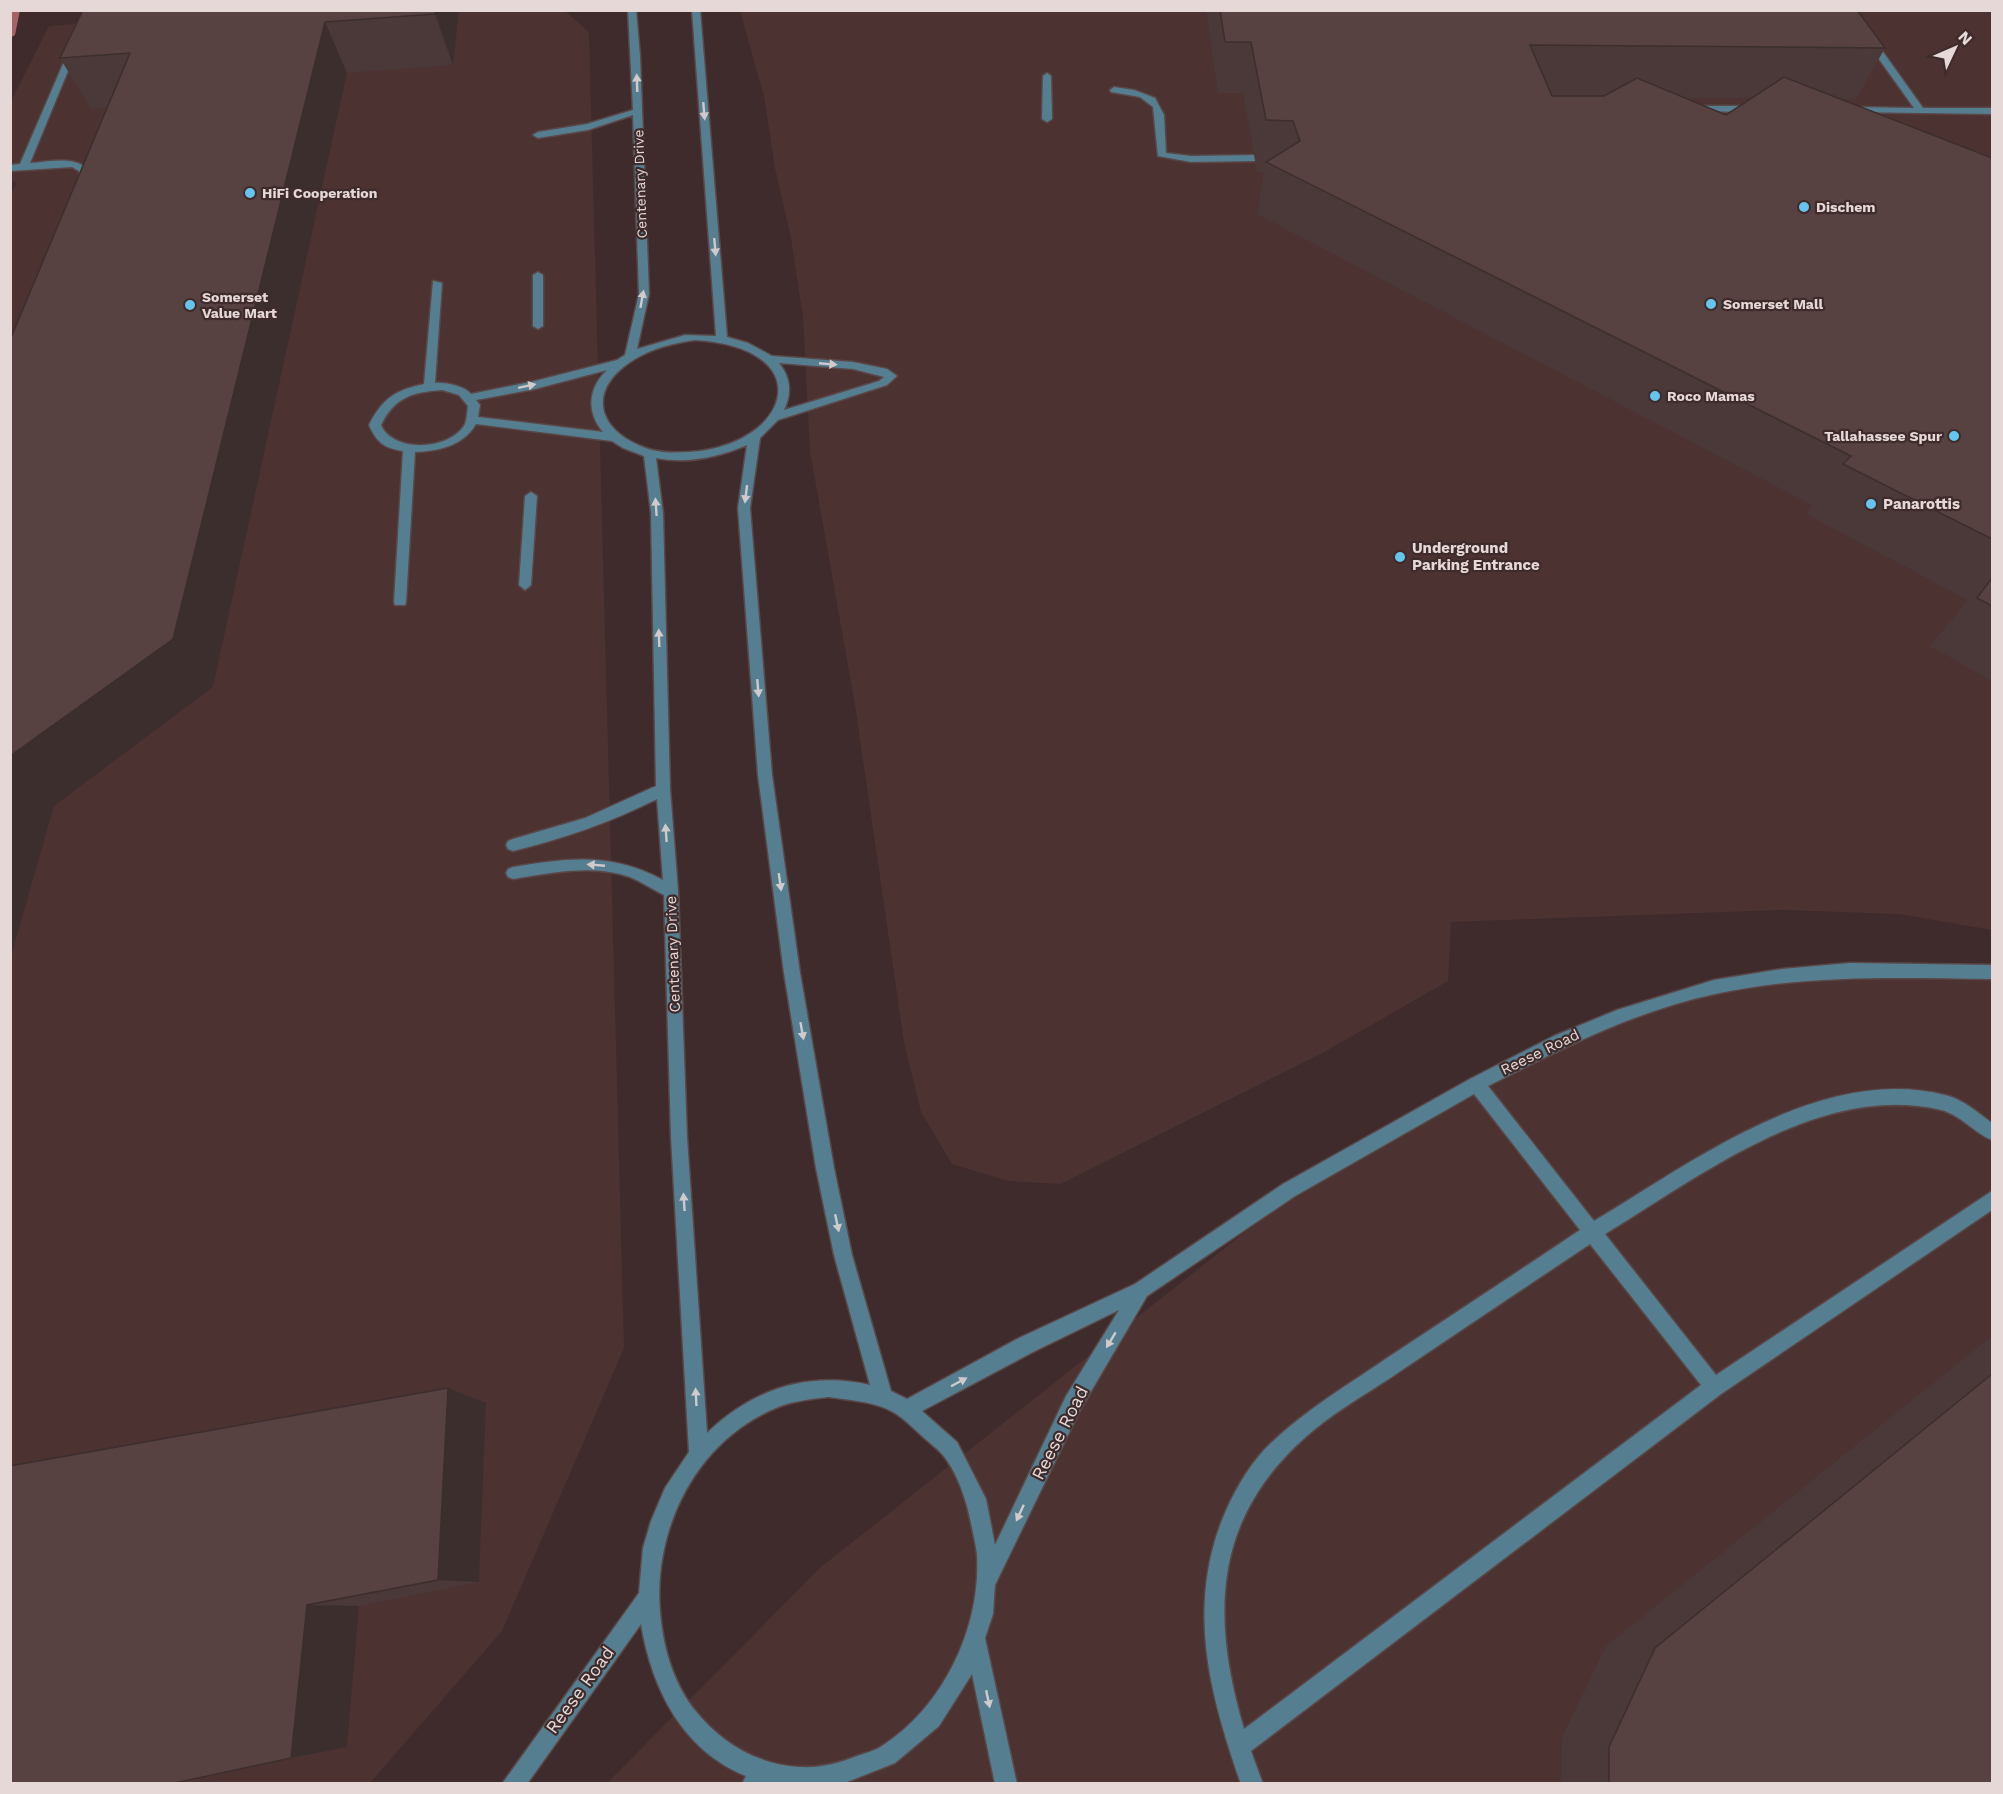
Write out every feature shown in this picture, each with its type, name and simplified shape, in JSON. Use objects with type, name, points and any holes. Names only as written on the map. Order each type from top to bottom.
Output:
[{"type":"street","name":"Centenary Drive","points":[[630,356],[644,294],[632,10]]},
{"type":"street","points":[[696,10],[722,339]]},
{"type":"street","points":[[1848,10],[1921,111]]},
{"type":"street","points":[[24,167],[66,66]]},
{"type":"street","points":[[1047,76],[1047,119]]},
{"type":"street","points":[[1114,90],[1144,94],[1158,105],[1161,154],[1164,157],[1255,158]]},
{"type":"street","points":[[1681,109],[1762,110]]},
{"type":"street","points":[[1844,110],[1992,111]]},
{"type":"street","points":[[538,135],[588,127],[638,111]]},
{"type":"street","points":[[10,168],[65,163],[80,166],[86,175],[83,202]]},
{"type":"street","points":[[538,275],[538,326]]},
{"type":"street","points":[[429,387],[437,283]]},
{"type":"street","points":[[770,358],[782,376],[784,386],[781,407],[754,436],[731,447],[705,455],[676,457],[650,454],[629,448],[612,437],[600,422],[596,403],[601,385],[620,363],[630,356],[668,341],[695,337],[722,339],[749,346],[770,358],[867,368],[885,371],[891,376],[883,383],[774,417]]},
{"type":"street","points":[[470,398],[535,385],[620,363]]},
{"type":"street","points":[[429,387],[453,388],[470,398],[474,405],[473,420],[458,436],[447,442],[421,449],[394,446],[382,440],[376,432],[376,421],[381,411],[390,401],[405,393],[429,387]]},
{"type":"street","points":[[473,420],[612,437]]},
{"type":"street","points":[[754,436],[744,508],[765,775],[792,974],[825,1168],[843,1255],[883,1398]]},
{"type":"street","points":[[400,602],[409,449]]},
{"type":"street","name":"Centenary Drive","points":[[650,454],[657,513],[663,789],[671,891],[679,1137],[699,1455]]},
{"type":"street","points":[[525,585],[531,496]]},
{"type":"street","points":[[513,845],[558,835],[585,826],[615,814],[663,789]]},
{"type":"street","points":[[513,873],[571,864],[594,864],[634,872],[671,891]]},
{"type":"street","name":"Reese Road","points":[[907,1410],[1026,1346],[1141,1290],[1289,1191],[1476,1084],[1560,1041],[1623,1014],[1714,987],[1782,976],[1850,970],[1992,972]]},
{"type":"street","points":[[1476,1084],[1714,1387]]},
{"type":"street","points":[[1252,1784],[1238,1747],[1220,1684],[1212,1624],[1215,1576],[1227,1531],[1242,1497],[1261,1469],[1310,1421],[1592,1232],[1750,1136],[1785,1120],[1816,1109],[1902,1096],[1946,1103],[1992,1132]]},
{"type":"street","points":[[1238,1747],[1714,1387],[1992,1200]]},
{"type":"street","name":"Reese Road","points":[[988,1581],[1073,1403],[1141,1290]]},
{"type":"street","points":[[829,1388],[857,1391],[883,1398],[907,1410],[932,1428],[952,1452],[969,1479],[983,1522],[987,1545],[988,1581],[984,1611],[976,1642],[961,1677],[940,1709],[913,1737],[882,1759],[849,1773],[816,1781],[759,1778],[703,1737],[679,1708],[661,1674],[651,1636],[648,1597],[650,1566],[656,1536],[667,1506],[681,1479],[721,1431],[745,1414],[772,1400],[800,1391],[829,1388]]},
{"type":"street","name":"Reese Road","points":[[513,1784],[648,1597]]},
{"type":"street","points":[[976,1642],[1006,1784]]},
{"type":"shaded area","points":[[564,10],[589,32],[624,1348],[502,1631],[370,1783],[11,1783],[10,196],[17,182],[11,181],[10,103],[49,26],[123,20],[128,11]]},
{"type":"shaded area","name":"Somerset Mall","points":[[740,11],[1992,11],[1992,930],[1899,914],[1783,910],[1451,922],[1448,981],[1326,1051],[1061,1184],[1008,1181],[952,1164],[921,1112],[904,1042],[855,705],[810,451],[803,317],[791,238],[775,168],[764,96]]},
{"type":"shaded area","points":[[1852,972],[1992,978],[1992,1783],[606,1784],[821,1567],[1292,1195],[1564,1045],[1625,1018],[1717,991]]},
{"type":"building","name":"Somerset Value Mart","points":[[83,10],[435,10],[435,14],[325,22],[173,639],[10,756],[10,340],[130,53],[60,58]]},
{"type":"building","name":"Somerset Mall","points":[[1220,10],[1857,10],[1885,48],[1530,45],[1552,96],[1604,96],[1637,78],[1726,115],[1784,77],[1992,158],[1992,539],[1843,464],[1851,456],[1266,162],[1300,141],[1293,121],[1266,120],[1251,42],[1225,42]]},
{"type":"building","points":[[1992,578],[1992,606],[1977,598]]},
{"type":"building","points":[[1992,1374],[1992,1784],[1609,1784],[1609,1747],[1655,1648]]},
{"type":"building","points":[[448,1388],[438,1580],[307,1605],[291,1758],[170,1784],[10,1784],[10,1466]]},
{"type":"waterway","points":[[10,35],[16,10]]},
{"type":"place","name":"HiFi Cooperation","points":[[250,193]]},
{"type":"place","name":"Dischem","points":[[1804,207]]},
{"type":"place","name":"Somerset Mall","points":[[1711,304]]},
{"type":"place","name":"Somerset Value Mart","points":[[190,305]]},
{"type":"place","name":"Roco Mamas","points":[[1655,396]]},
{"type":"place","name":"Tallahassee Spur","points":[[1954,436]]},
{"type":"place","name":"Panarottis","points":[[1871,504]]},
{"type":"place","name":"Underground Parking Entrance","points":[[1400,557]]}]
